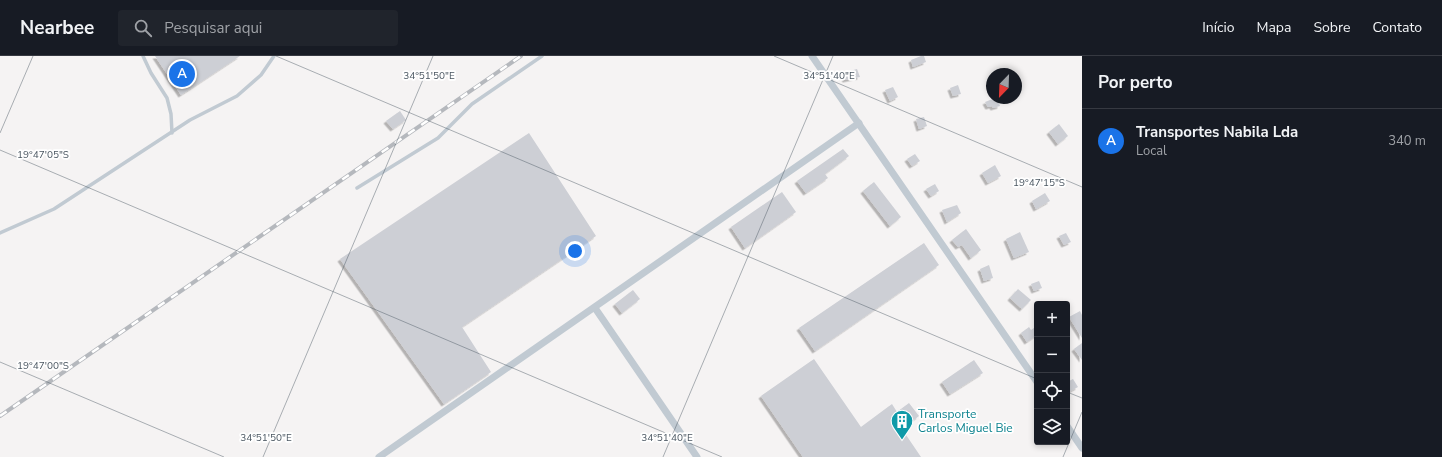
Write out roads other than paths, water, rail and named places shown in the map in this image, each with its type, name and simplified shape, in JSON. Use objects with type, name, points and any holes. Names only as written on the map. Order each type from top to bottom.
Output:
[{"type":"street","points":[[812,56],[1034,378]]},
{"type":"street","points":[[379,457],[859,123]]},
{"type":"street","points":[[595,308],[697,457]]},
{"type":"street","points":[[1070,430],[1082,448]]},
{"type":"lane","points":[[143,56],[167,98],[171,114],[172,133]]},
{"type":"lane","points":[[0,233],[54,209],[190,120],[237,96],[261,75],[274,56]]},
{"type":"lane","points":[[358,188],[438,138],[472,104],[542,56]]},
{"type":"railway","points":[[0,416],[521,56]]},
{"type":"place","name":"Transportes Nabila Lda","points":[[182,74]]},
{"type":"place","name":"Transporte Carlos Miguel Bie","points":[[902,440]]}]
